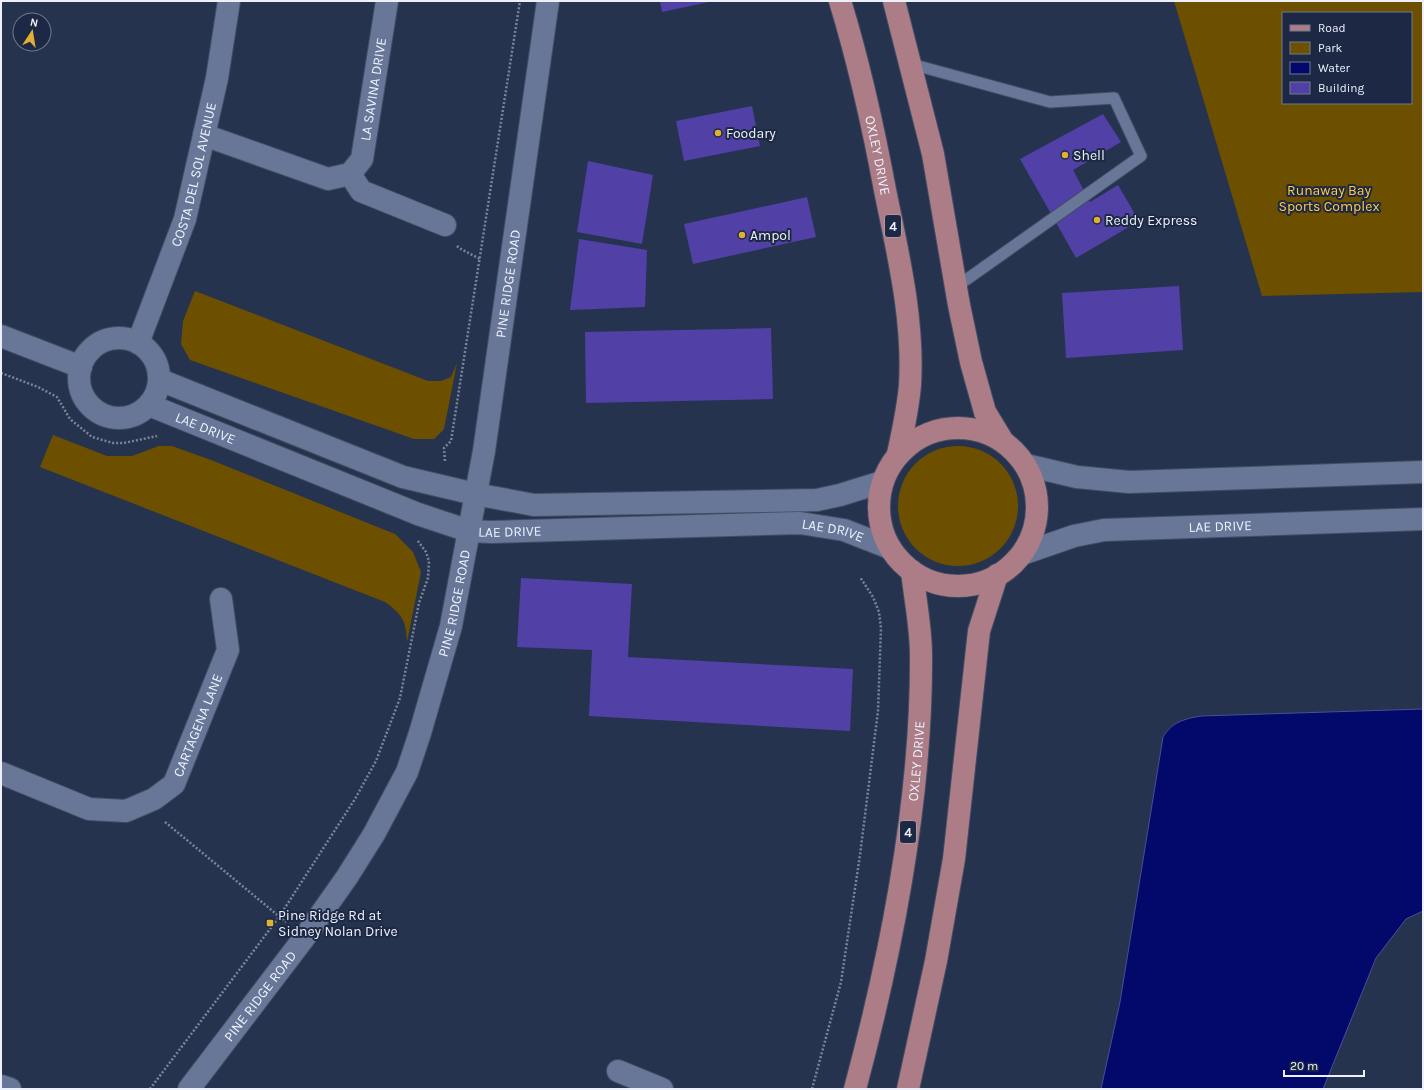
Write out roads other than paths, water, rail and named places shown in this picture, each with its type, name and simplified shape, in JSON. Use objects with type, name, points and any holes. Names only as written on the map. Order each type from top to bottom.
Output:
[{"type":"main road","name":"OXLEY DRIVE","points":[[840,1],[876,140],[898,254],[907,312],[910,385],[907,413],[898,454]]},
{"type":"main road","name":"4","points":[[894,1],[933,154],[956,287],[971,362],[985,412],[1002,440]]},
{"type":"main road","name":"4","points":[[958,427],[981,431],[1002,440],[1015,451],[1026,465],[1036,489],[1037,516],[1032,536],[1022,554],[1011,566],[997,575],[973,584],[948,585],[935,582],[912,571],[890,548],[883,533],[879,516],[879,499],[882,482],[889,467],[898,454],[915,439],[936,430],[958,427]]},
{"type":"main road","name":"OXLEY DRIVE","points":[[855,1089],[878,1003],[896,905],[908,830],[917,749],[921,654],[912,571]]},
{"type":"main road","points":[[908,1089],[936,962],[954,859],[979,631],[997,575]]},
{"type":"street","name":"COSTA DEL SOL AVENUE","points":[[138,343],[185,219],[217,78],[229,1]]},
{"type":"street","name":"LA SAVINA DRIVE","points":[[350,174],[362,159],[387,1]]},
{"type":"street","name":"PINE RIDGE ROAD","points":[[189,1089],[304,938],[374,834],[407,772],[431,698],[451,626],[484,451],[548,1]]},
{"type":"street","points":[[204,135],[328,179],[350,174],[361,190],[445,225]]},
{"type":"street","points":[[1,336],[81,367]]},
{"type":"street","points":[[115,339],[127,339],[138,343],[148,350],[154,359],[160,380],[156,394],[149,405],[139,414],[126,418],[112,418],[100,413],[90,405],[82,394],[79,380],[81,367],[86,356],[94,348],[104,342],[115,339]]},
{"type":"street","name":"LAE DRIVE","points":[[160,380],[403,477],[475,494],[534,505],[817,500],[840,495],[882,482]]},
{"type":"street","name":"LAE DRIVE","points":[[149,405],[418,514],[469,531],[491,532],[800,523],[844,530],[890,548]]},
{"type":"street","points":[[1026,465],[1077,477],[1129,482],[1423,472]]},
{"type":"street","name":"LAE DRIVE","points":[[1022,554],[1074,536],[1104,530],[1423,519]]},
{"type":"street","name":"CARTAGENA LANE","points":[[1,773],[89,809],[126,811],[154,799],[174,784],[228,650],[221,599]]},
{"type":"street","points":[[618,1071],[662,1089]]},
{"type":"street","points":[[1,1086],[10,1089]]},
{"type":"lane","points":[[911,64],[1050,102],[1114,98],[1140,156],[956,287]]},
{"type":"water","points":[[1423,709],[1423,911],[1406,919],[1376,958],[1323,1089],[1101,1089],[1120,1002],[1163,737],[1170,728],[1189,718],[1201,716]]},
{"type":"place","name":"Foodary","points":[[718,133]]},
{"type":"place","name":"Shell","points":[[1065,155]]},
{"type":"place","name":"Reddy Express","points":[[1097,220]]},
{"type":"place","name":"Ampol","points":[[742,235]]},
{"type":"place","name":"Pine Ridge Rd at Sidney Nolan Drive","points":[[270,923]]},
{"type":"park label","name":"Runaway Bay Sports Complex","points":[[1329,198]]}]
